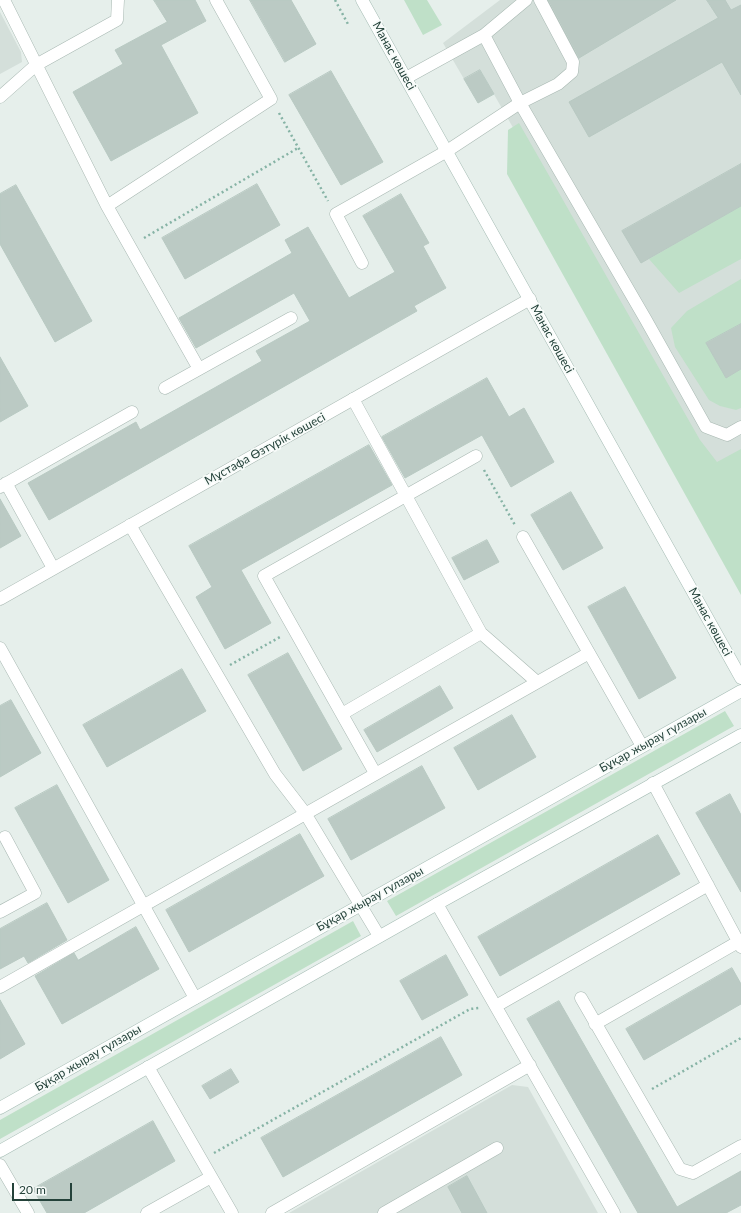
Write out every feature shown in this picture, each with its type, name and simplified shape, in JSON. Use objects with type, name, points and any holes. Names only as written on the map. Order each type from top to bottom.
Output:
[{"type":"street","points":[[0,97],[36,64],[118,20],[118,0]]},
{"type":"street","points":[[107,206],[271,99],[216,0]]},
{"type":"street","name":"Манас көшесі","points":[[362,0],[741,678]]},
{"type":"street","points":[[406,78],[484,35],[526,0]]},
{"type":"street","points":[[362,263],[336,214],[447,151],[520,103],[558,84],[572,72],[573,62],[540,0]]},
{"type":"street","points":[[8,2],[36,64],[107,206],[199,369]]},
{"type":"street","points":[[484,35],[520,103],[646,320],[706,427],[726,435],[741,427]]},
{"type":"street","name":"Мұстафа Өзтүрік көшесі","points":[[0,599],[530,299]]},
{"type":"street","points":[[165,388],[291,318]]},
{"type":"street","points":[[353,399],[481,633],[537,682]]},
{"type":"street","points":[[53,568],[3,485],[132,412]]},
{"type":"street","points":[[375,773],[264,576],[476,456]]},
{"type":"street","points":[[130,525],[276,774],[305,813],[379,936]]},
{"type":"street","points":[[523,538],[642,746]]},
{"type":"street","points":[[342,714],[481,633]]},
{"type":"street","points":[[0,648],[195,998]]},
{"type":"street","points":[[0,987],[589,653]]},
{"type":"street","name":"Бұқар жырау гүлзары","points":[[0,1108],[360,904],[741,691]]},
{"type":"street","points":[[0,1151],[379,936],[741,735]]},
{"type":"street","points":[[596,1024],[740,945],[653,783]]},
{"type":"street","points":[[0,912],[35,893],[5,837]]},
{"type":"street","points":[[496,1006],[708,885]]},
{"type":"street","points":[[437,904],[614,1213]]},
{"type":"street","points":[[581,998],[680,1169],[693,1173],[741,1146]]},
{"type":"street","points":[[272,1213],[530,1065]]},
{"type":"street","points":[[148,1067],[232,1213]]},
{"type":"street","points":[[384,1213],[496,1148]]},
{"type":"street","points":[[0,1165],[28,1213]]},
{"type":"street","points":[[147,1213],[211,1177]]},
{"type":"path","points":[[335,0],[349,26]]},
{"type":"path","points":[[271,99],[336,214]]},
{"type":"path","points":[[129,246],[298,148]]},
{"type":"path","points":[[476,456],[523,538]]},
{"type":"path","points":[[216,673],[294,629]]},
{"type":"path","points":[[202,1160],[470,1009],[496,1006]]},
{"type":"path","points":[[638,1097],[741,1038]]},
{"type":"shaded area","points":[[500,0],[741,0],[741,572],[527,152],[480,70],[464,79],[443,43]]},
{"type":"shaded area","points":[[0,12],[21,52],[22,62],[0,74]]},
{"type":"shaded area","points":[[512,1085],[528,1087],[598,1213],[289,1213]]},
{"type":"green space","points":[[404,0],[427,0],[442,25],[423,35]]},
{"type":"green space","points":[[519,123],[700,440],[717,462],[741,449],[741,595],[507,174],[508,130]]},
{"type":"green space","points":[[741,206],[741,259],[679,293],[649,259]]},
{"type":"green space","points":[[741,279],[741,324],[706,343],[726,378],[741,369],[741,408],[736,410],[720,406],[709,400],[675,347],[671,328],[687,311]]},
{"type":"green space","points":[[725,711],[734,726],[396,916],[387,901]]},
{"type":"green space","points":[[353,921],[361,936],[0,1139],[0,1120]]},
{"type":"building","points":[[154,0],[195,0],[206,21],[161,45],[198,113],[111,161],[73,92],[123,64],[115,50],[167,22]]},
{"type":"building","points":[[250,0],[291,0],[316,44],[285,62]]},
{"type":"building","points":[[548,0],[676,0],[579,58]]},
{"type":"building","points":[[707,0],[725,0],[731,10],[741,5],[741,95],[722,62],[589,137],[569,102],[718,18]]},
{"type":"building","points":[[480,70],[494,94],[478,103],[464,79]]},
{"type":"building","points":[[331,71],[383,162],[341,185],[289,95]]},
{"type":"building","points":[[741,164],[741,206],[641,263],[622,231]]},
{"type":"building","points":[[257,184],[280,225],[185,279],[162,238]]},
{"type":"building","points":[[16,185],[92,321],[55,342],[0,244],[0,194]]},
{"type":"building","points":[[401,194],[429,243],[423,246],[446,288],[414,306],[417,311],[49,520],[28,483],[136,422],[140,430],[262,361],[256,351],[310,321],[294,293],[196,348],[179,318],[292,253],[285,240],[308,227],[349,298],[395,272],[363,216]]},
{"type":"building","points":[[741,324],[741,369],[726,378],[706,343]]},
{"type":"building","points":[[0,357],[28,406],[0,422]]},
{"type":"building","points":[[487,378],[509,417],[524,408],[554,462],[511,487],[482,435],[405,478],[382,437]]},
{"type":"building","points":[[369,445],[392,485],[241,570],[271,623],[225,649],[196,597],[212,587],[189,546]]},
{"type":"building","points":[[571,492],[603,548],[563,570],[531,515]]},
{"type":"building","points":[[0,499],[21,536],[0,548]]},
{"type":"building","points":[[487,540],[499,562],[464,580],[452,558]]},
{"type":"building","points":[[625,587],[676,678],[639,699],[588,607]]},
{"type":"building","points":[[288,653],[342,749],[303,771],[248,675]]},
{"type":"building","points":[[182,669],[206,711],[107,767],[83,725]]},
{"type":"building","points":[[440,686],[453,708],[377,752],[364,730]]},
{"type":"building","points":[[11,700],[41,753],[0,777],[0,706]]},
{"type":"building","points":[[512,715],[536,757],[478,790],[454,748]]},
{"type":"building","points":[[422,766],[445,808],[351,860],[328,819]]},
{"type":"building","points":[[57,785],[109,880],[68,903],[15,808]]},
{"type":"building","points":[[730,794],[741,815],[741,892],[696,813]]},
{"type":"building","points":[[300,834],[324,876],[189,952],[166,910]]},
{"type":"building","points":[[658,835],[680,874],[500,976],[478,937]]},
{"type":"building","points":[[47,903],[67,940],[28,963],[24,956],[0,969],[0,929]]},
{"type":"building","points":[[136,927],[159,969],[62,1024],[35,976],[74,953],[78,960]]},
{"type":"building","points":[[446,955],[468,995],[422,1020],[400,981]]},
{"type":"building","points":[[732,968],[741,984],[741,1004],[644,1060],[626,1029]]},
{"type":"building","points":[[0,1000],[25,1044],[0,1059]]},
{"type":"building","points":[[559,1001],[677,1207],[741,1171],[741,1205],[726,1213],[638,1213],[527,1019]]},
{"type":"building","points":[[441,1037],[462,1075],[283,1177],[261,1138]]},
{"type":"building","points":[[231,1069],[239,1082],[210,1099],[202,1086]]},
{"type":"building","points":[[153,1121],[175,1161],[84,1213],[47,1213],[33,1189]]},
{"type":"building","points":[[467,1176],[487,1213],[462,1213],[448,1187]]}]
